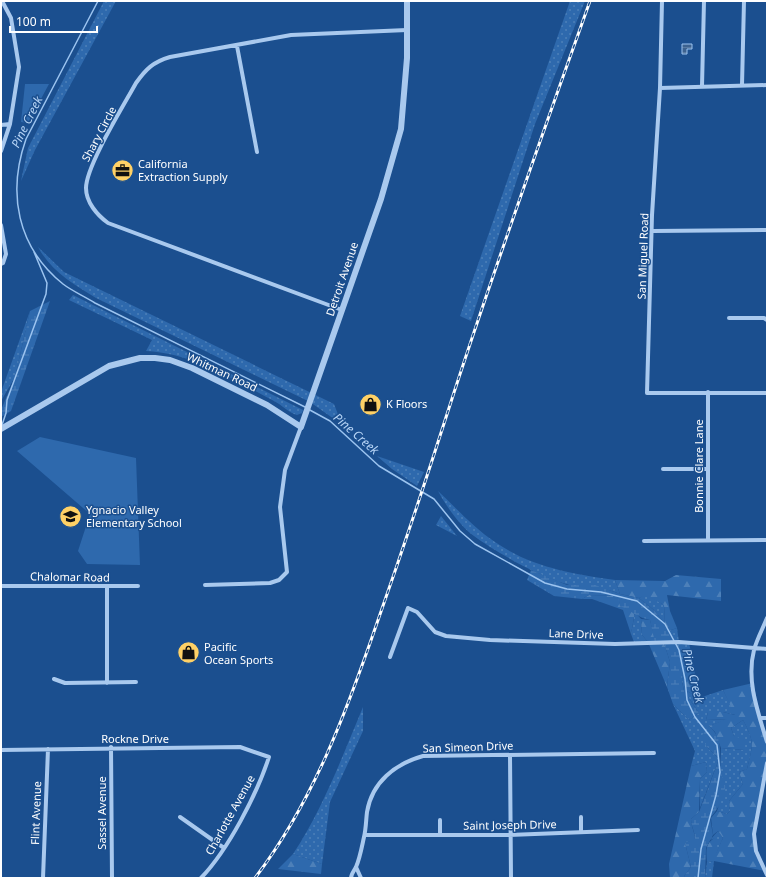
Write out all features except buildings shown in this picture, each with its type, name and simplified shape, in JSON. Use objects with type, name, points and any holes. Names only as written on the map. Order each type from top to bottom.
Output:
[{"type":"street","points":[[1,151],[10,124],[19,67],[12,18],[2,1]]},
{"type":"street","name":"Detroit Avenue","points":[[205,585],[270,583],[279,580],[287,572],[284,559],[280,507],[285,470],[381,199],[400,129],[407,58],[407,1]]},
{"type":"street","name":"San Miguel Road","points":[[662,1],[660,88],[647,393],[767,393]]},
{"type":"street","points":[[702,86],[704,1]]},
{"type":"street","points":[[742,85],[744,1]]},
{"type":"street","name":"Shary Circle","points":[[342,310],[108,223],[97,215],[90,202],[86,188],[90,170],[136,83],[144,72],[156,61],[170,57],[291,35],[407,30]]},
{"type":"street","points":[[237,46],[257,152]]},
{"type":"street","points":[[660,88],[742,85],[767,86]]},
{"type":"street","points":[[1,125],[10,124]]},
{"type":"street","points":[[1,225],[6,254],[2,264]]},
{"type":"street","points":[[653,231],[767,230]]},
{"type":"street","points":[[729,318],[764,318],[767,320]]},
{"type":"street","name":"Whitman Road","points":[[1,429],[109,366],[140,358],[170,360],[192,368],[267,405],[301,427]]},
{"type":"street","name":"Bonnie Clare Lane","points":[[708,392],[708,540]]},
{"type":"street","points":[[663,469],[707,469]]},
{"type":"street","points":[[644,541],[767,540]]},
{"type":"street","name":"Chalomar Road","points":[[1,586],[138,586]]},
{"type":"street","points":[[107,586],[107,683]]},
{"type":"street","name":"Lane Drive","points":[[390,657],[408,608],[417,612],[435,632],[446,636],[490,640],[615,644],[679,642],[767,649]]},
{"type":"street","points":[[767,618],[754,649],[751,670],[755,701],[767,742]]},
{"type":"street","points":[[54,679],[65,683],[136,682]]},
{"type":"street","points":[[760,718],[767,718]]},
{"type":"street","name":"Rockne Drive","points":[[1,750],[111,747],[240,747],[268,757]]},
{"type":"street","name":"Sassel Avenue","points":[[111,747],[112,878]]},
{"type":"street","name":"Flint Avenue","points":[[43,878],[48,749]]},
{"type":"street","name":"San Simeon Drive","points":[[351,878],[365,835],[367,811],[372,794],[383,778],[396,767],[409,760],[423,756],[654,753]]},
{"type":"street","points":[[510,755],[509,835],[511,878]]},
{"type":"street","name":"Charlotte Avenue","points":[[201,878],[210,869],[224,848],[260,785],[268,757]]},
{"type":"street","points":[[767,763],[754,834],[756,851],[767,875]]},
{"type":"street","points":[[180,817],[224,848]]},
{"type":"street","points":[[581,817],[581,832]]},
{"type":"street","points":[[440,820],[440,835]]},
{"type":"street","name":"Saint Joseph Drive","points":[[365,835],[509,835],[638,830]]},
{"type":"street","points":[[356,866],[361,878]]},
{"type":"green space","points":[[104,1],[116,1],[35,150],[21,181],[28,148]]},
{"type":"green space","points":[[570,1],[585,1],[535,124],[471,321],[460,316]]},
{"type":"green space","points":[[25,84],[49,84],[28,123],[21,122]]},
{"type":"green space","points":[[38,247],[64,272],[334,404],[339,417],[334,419],[310,402],[96,298],[71,282],[56,270],[43,256]]},
{"type":"green space","points":[[73,295],[303,410],[302,413],[297,415],[294,414],[244,385],[196,362],[163,353],[146,351],[152,340],[69,300]]},
{"type":"green space","points":[[50,301],[11,411],[1,417],[1,410],[15,377],[30,311]]},
{"type":"green space","points":[[30,311],[15,377],[1,401],[1,392]]},
{"type":"green space","points":[[40,437],[136,458],[140,565],[87,564],[78,551],[90,514],[17,451]]},
{"type":"green space","points":[[377,456],[424,472],[417,486],[392,469]]},
{"type":"green space","points":[[438,491],[480,531],[509,551],[523,558],[553,568],[615,580],[620,594],[606,589],[580,587],[566,584],[543,576],[506,557],[483,543],[469,532],[449,509]]},
{"type":"green space","points":[[441,516],[457,536],[436,525]]},
{"type":"green space","points":[[531,570],[567,585],[595,585],[620,594],[639,598],[654,610],[665,624],[679,650],[683,669],[682,681],[684,691],[699,713],[689,720],[673,704],[667,687],[670,662],[664,643],[655,643],[650,620],[620,606],[618,596],[589,595],[582,599],[554,596],[527,580]]},
{"type":"green space","points":[[676,575],[721,579],[721,601],[667,595],[670,611],[677,628],[668,631],[665,624],[664,605],[646,595],[639,598],[620,594],[615,580],[665,581]]},
{"type":"green space","points":[[646,594],[664,605],[665,624],[654,610],[639,598]]},
{"type":"green space","points":[[589,595],[619,596],[620,606],[635,612],[631,634],[623,610],[592,599],[582,599]]},
{"type":"green space","points":[[635,612],[641,619],[642,635],[648,642],[634,642],[631,634]]},
{"type":"green space","points":[[641,619],[650,620],[656,643],[664,643],[670,662],[667,687],[648,642],[642,635]]},
{"type":"green space","points":[[677,628],[679,642],[689,643],[692,657],[683,669],[687,691],[699,698],[723,690],[736,715],[723,712],[708,712],[706,720],[729,719],[709,726],[706,746],[719,759],[700,808],[700,779],[707,772],[706,762],[691,766],[695,751],[673,704],[689,720],[699,713],[684,691],[682,681],[683,668],[679,650],[668,631]]},
{"type":"green space","points":[[692,657],[699,698],[687,691],[683,669]]},
{"type":"green space","points":[[753,683],[767,742],[767,763],[754,834],[756,851],[765,871],[714,861],[707,862],[707,848],[712,839],[716,837],[716,853],[723,838],[718,831],[713,835],[711,818],[717,811],[727,814],[730,811],[729,801],[743,784],[739,772],[747,769],[752,749],[750,734],[743,720],[731,728],[734,736],[746,740],[744,750],[721,748],[715,732],[709,726],[727,719],[706,720],[708,712],[723,712],[735,715],[723,690]]},
{"type":"green space","points":[[363,707],[363,731],[330,802],[322,864],[293,854],[323,801]]},
{"type":"green space","points":[[743,720],[750,734],[752,749],[747,769],[739,772],[743,784],[729,801],[730,811],[727,814],[717,811],[725,787],[720,772],[721,748],[744,750],[734,736],[731,728]]},
{"type":"green space","points":[[709,726],[717,737],[719,743],[720,766],[725,788],[720,804],[710,818],[713,835],[706,848],[705,878],[685,878],[684,876],[691,867],[685,843],[695,839],[691,819],[699,812],[719,759],[706,746],[702,735]]},
{"type":"green space","points":[[706,762],[707,772],[700,779],[699,812],[691,819],[695,840],[685,843],[691,867],[684,876],[685,878],[670,878],[669,864],[691,766]]},
{"type":"green space","points":[[718,831],[723,838],[716,854],[716,838],[710,840]]},
{"type":"green space","points":[[293,854],[322,864],[321,874],[278,869]]},
{"type":"green space","points":[[714,861],[712,878],[705,878],[707,862]]},
{"type":"shaded area","points":[[682,44],[692,44],[692,49],[687,49],[687,54],[682,54]]},
{"type":"waterway","name":"Pine Creek","points":[[98,1],[26,139],[20,159],[17,179],[17,199],[20,218],[26,236],[35,253],[47,269],[70,289],[95,303],[305,407]]},
{"type":"waterway","points":[[2,425],[6,413],[7,400],[46,294],[47,283],[34,252]]},
{"type":"waterway","name":"Pine Creek","points":[[308,409],[330,421],[379,466],[434,499],[460,531],[475,544],[545,583],[567,589],[601,592],[637,601],[665,624],[679,650],[685,679],[687,700],[695,717],[717,745],[720,772],[716,795],[701,849],[698,878]]},
{"type":"railway","points":[[255,878],[276,849],[311,788],[353,690],[405,543],[500,255],[590,1]]},
{"type":"place","name":"California Extraction Supply","points":[[123,170]]},
{"type":"place","name":"K Floors","points":[[370,404]]},
{"type":"place","name":"Ygnacio Valley Elementary School","points":[[70,516]]},
{"type":"place","name":"Pacific Ocean Sports","points":[[188,653]]}]
